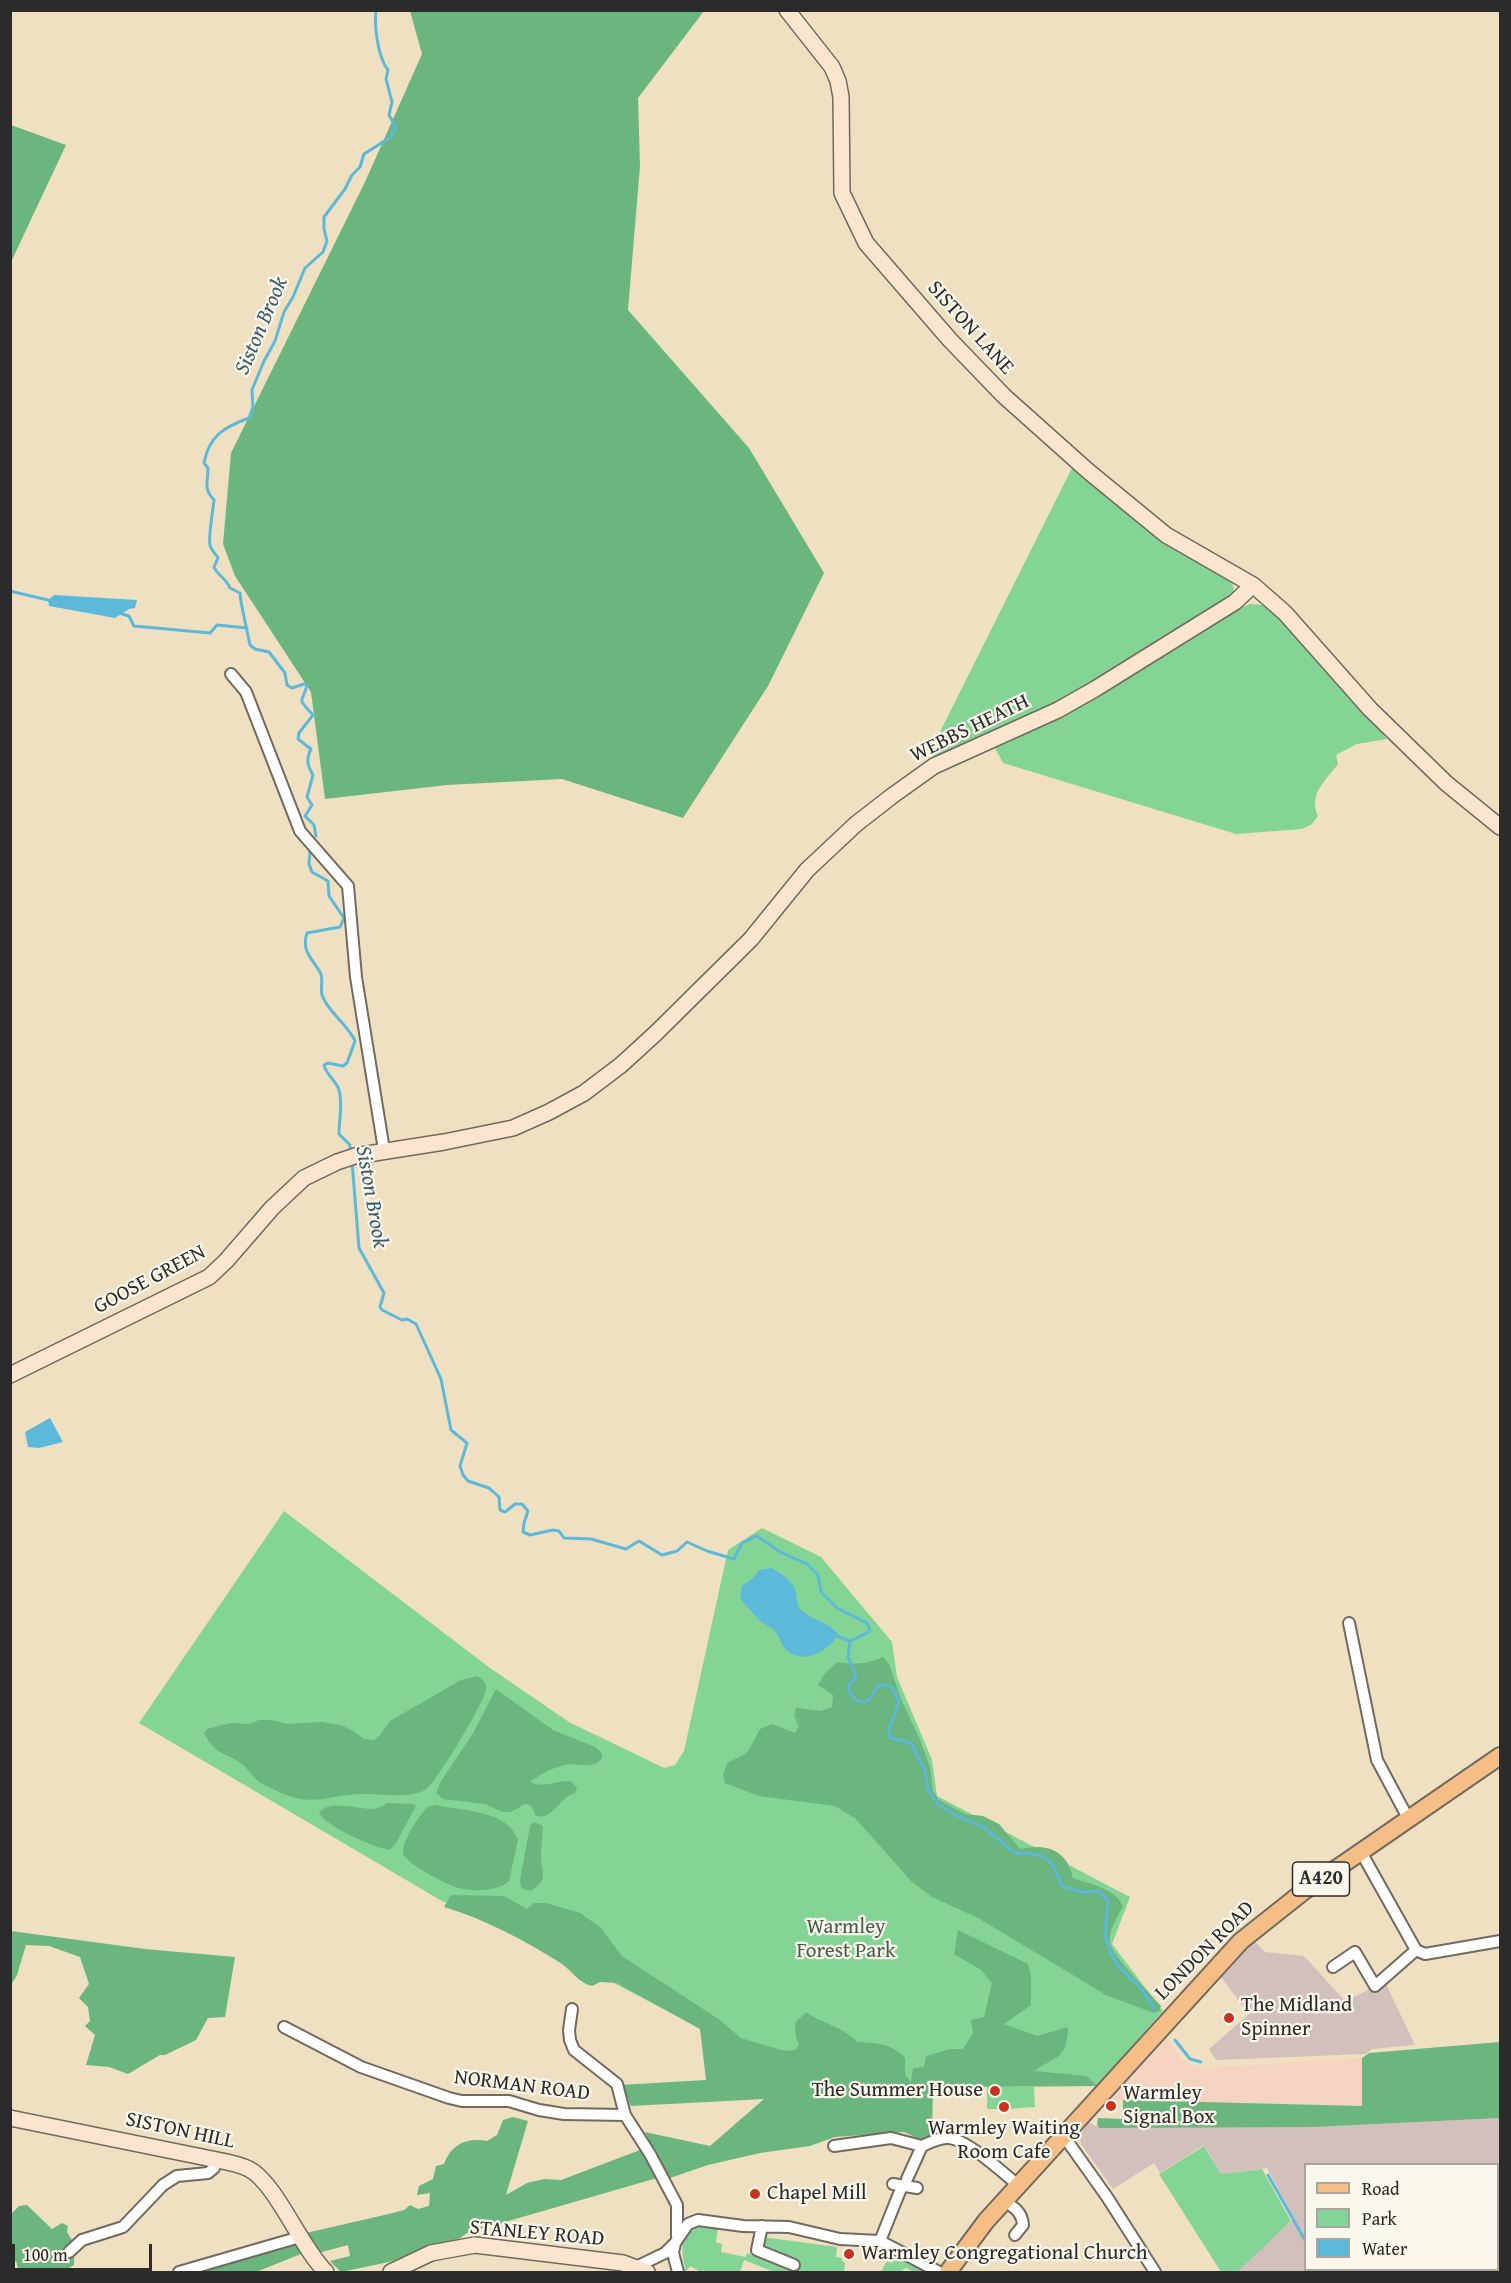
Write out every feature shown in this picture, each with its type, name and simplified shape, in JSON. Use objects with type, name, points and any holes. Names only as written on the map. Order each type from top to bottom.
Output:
[{"type":"main road","name":"LONDON ROAD","points":[[1063,2135],[1241,1941],[1298,1895],[1500,1756]]},
{"type":"main road","name":"A420","points":[[948,2272],[1004,2201],[1063,2135]]},
{"type":"street","name":"SISTON LANE","points":[[787,10],[832,67],[838,81],[841,97],[842,194],[866,243],[950,340],[1000,392],[1088,471],[1166,535],[1253,585]]},
{"type":"street","points":[[1253,585],[1284,613],[1370,709],[1446,783],[1500,827]]},
{"type":"street","name":"WEBBS HEATH","points":[[384,1150],[444,1142],[513,1128],[584,1093],[621,1065],[656,1033],[751,939],[807,870],[892,796],[934,766],[1058,710],[1095,689],[1235,602],[1253,585]]},
{"type":"street","points":[[231,674],[246,692],[300,831],[348,886],[356,977],[384,1150]]},
{"type":"street","name":"GOOSE GREEN","points":[[10,1375],[208,1276],[226,1261],[272,1208],[304,1178],[337,1162],[384,1150]]},
{"type":"street","points":[[1349,1623],[1377,1760],[1409,1820]]},
{"type":"street","points":[[1361,1852],[1416,1950],[1425,1954],[1500,1941]]},
{"type":"street","points":[[1333,1967],[1355,1952],[1376,1986],[1416,1950]]},
{"type":"street","name":"NORMAN ROAD","points":[[284,2027],[361,2067],[449,2098],[462,2101],[509,2101],[539,2110],[564,2114],[625,2112],[617,2084],[574,2050],[569,2030],[572,2009]]},
{"type":"street","points":[[625,2112],[677,2205],[698,2220]]},
{"type":"street","name":"SISTON HILL","points":[[10,2118],[217,2160],[250,2169],[262,2179],[326,2272]]},
{"type":"street","points":[[1063,2135],[1107,2197],[1155,2272]]},
{"type":"street","points":[[834,2146],[891,2138],[922,2146]]},
{"type":"street","points":[[880,2241],[901,2183],[922,2146],[936,2140],[949,2138],[962,2143],[1018,2185]]},
{"type":"street","points":[[69,2252],[82,2240],[123,2227],[163,2185],[177,2176],[208,2173],[214,2168],[217,2160]]},
{"type":"street","points":[[901,2183],[917,2188]]},
{"type":"street","points":[[1004,2201],[1022,2216],[1023,2224],[1015,2235]]},
{"type":"street","points":[[677,2205],[676,2241],[673,2253],[678,2272]]},
{"type":"street","points":[[641,2270],[665,2253],[688,2224],[698,2220],[789,2228],[840,2239],[880,2241],[939,2272]]},
{"type":"street","points":[[762,2226],[757,2250],[794,2265]]},
{"type":"street","points":[[179,2272],[300,2237]]},
{"type":"street","name":"STANLEY ROAD","points":[[391,2272],[430,2253],[476,2245],[623,2263],[641,2270]]},
{"type":"shaded area","points":[[1252,1939],[1265,1952],[1304,1956],[1345,2001],[1385,1982],[1415,2045],[1372,2049],[1366,2054],[1216,2060],[1209,2049],[1249,2014],[1220,1976]]},
{"type":"shaded area","points":[[1164,2035],[1179,2056],[1189,2064],[1202,2068],[1362,2058],[1362,2106],[1111,2100],[1108,2098]]},
{"type":"shaded area","points":[[1500,2118],[1500,2272],[1234,2272],[1294,2219],[1267,2168],[1221,2174],[1204,2145],[1160,2173],[1154,2163],[1113,2189],[1081,2144],[1082,2132],[1089,2122],[1095,2126],[1315,2127]]},
{"type":"green space","points":[[410,11],[704,11],[638,98],[640,166],[628,310],[749,448],[824,573],[768,686],[683,818],[562,779],[447,785],[325,799],[311,692],[235,576],[223,544],[231,453],[365,182],[422,54]]},
{"type":"green space","points":[[10,125],[66,145],[11,262]]},
{"type":"green space","points":[[1074,464],[1116,504],[1154,535],[1223,575],[1233,585],[1233,594],[1080,692],[935,758],[931,752],[934,744]]},
{"type":"green space","points":[[1250,604],[1263,605],[1274,611],[1387,739],[1357,744],[1336,755],[1338,764],[1319,789],[1315,801],[1318,816],[1312,824],[1302,829],[1236,834],[1003,763],[995,748],[1093,698],[1188,642],[1234,611]]},
{"type":"green space","name":"Warmley Forest Park","points":[[284,1511],[490,1668],[569,1722],[664,1768],[675,1765],[684,1751],[728,1550],[762,1528],[821,1557],[892,1642],[897,1677],[932,1760],[937,1796],[1130,1897],[1112,1944],[1163,2011],[1097,2086],[933,2087],[765,2097],[701,2029],[521,1934],[442,1901],[139,1723]]},
{"type":"green space","points":[[883,1657],[889,1664],[901,1699],[920,1740],[930,1767],[933,1791],[939,1800],[965,1814],[983,1816],[999,1824],[1020,1849],[1038,1847],[1054,1850],[1066,1860],[1073,1878],[1114,1895],[1123,1906],[1110,1933],[1112,1949],[1161,2006],[1159,2011],[1154,2013],[1106,1995],[978,1918],[932,1897],[912,1882],[856,1819],[835,1806],[759,1796],[725,1783],[723,1775],[727,1763],[749,1750],[760,1729],[772,1724],[795,1733],[799,1726],[794,1716],[796,1708],[821,1711],[832,1707],[833,1695],[818,1685],[824,1675],[838,1662],[855,1664]]},
{"type":"green space","points":[[477,1676],[485,1683],[484,1697],[448,1759],[430,1785],[419,1793],[299,1799],[259,1781],[242,1764],[212,1746],[204,1733],[207,1729],[230,1723],[249,1724],[259,1720],[272,1720],[287,1724],[322,1722],[341,1725],[364,1739],[374,1740],[390,1721],[461,1680]]},
{"type":"green space","points":[[496,1689],[553,1730],[595,1747],[602,1753],[602,1758],[594,1764],[560,1766],[530,1782],[540,1785],[571,1781],[577,1788],[575,1793],[564,1799],[547,1815],[536,1816],[531,1805],[525,1804],[511,1812],[502,1812],[485,1804],[443,1799],[436,1793],[441,1781],[472,1735]]},
{"type":"green space","points":[[387,1803],[416,1806],[395,1845],[389,1850],[362,1841],[340,1830],[319,1813],[331,1806],[372,1809]]},
{"type":"green space","points":[[435,1805],[482,1813],[504,1822],[512,1830],[518,1840],[509,1881],[491,1889],[461,1889],[434,1877],[410,1862],[403,1852],[406,1840],[427,1807]]},
{"type":"green space","points":[[534,1822],[543,1826],[541,1861],[543,1875],[540,1883],[530,1891],[521,1888],[520,1880],[530,1826]]},
{"type":"green space","points":[[451,1895],[504,1896],[527,1909],[534,1903],[546,1903],[580,1913],[600,1927],[622,1956],[720,2020],[741,2038],[785,2051],[795,2050],[799,2044],[796,2038],[795,2023],[806,2012],[840,2029],[857,2042],[889,2047],[900,2053],[905,2058],[905,2075],[911,2082],[913,2068],[924,2067],[926,2056],[950,2049],[963,2049],[973,2033],[971,2020],[984,2017],[992,1983],[981,1970],[954,1954],[958,1930],[1028,1964],[1031,1976],[1031,2005],[1004,2024],[1037,2036],[1068,2027],[1063,2051],[1055,2059],[1034,2071],[1087,2076],[1097,2086],[933,2087],[932,2135],[922,2140],[904,2132],[835,2137],[810,2146],[760,2153],[708,2165],[667,2179],[645,2132],[710,2146],[764,2099],[631,2106],[620,2085],[706,2080],[700,2029],[617,1983],[600,1982],[592,1986],[583,1982],[564,1965],[518,1938],[444,1907]]},
{"type":"green space","points":[[11,1931],[145,1949],[235,1957],[225,2017],[208,2018],[196,2040],[165,2055],[160,2055],[128,2074],[109,2067],[86,2065],[95,2035],[85,2026],[90,2021],[88,2007],[79,1998],[89,1984],[80,1957],[49,1946],[26,1945],[17,1975],[11,1985]]},
{"type":"green space","points":[[1500,2042],[1500,2118],[1315,2127],[1099,2128],[1097,2124],[1098,2118],[1123,2119],[1123,2100],[1362,2106],[1362,2058],[1369,2053]]},
{"type":"green space","points":[[987,2087],[1034,2087],[1035,2107],[1008,2109],[1008,2104],[1000,2105],[999,2109],[987,2109]]},
{"type":"green space","points":[[513,2117],[528,2121],[506,2195],[527,2183],[544,2179],[561,2180],[640,2150],[657,2178],[467,2233],[459,2239],[389,2262],[341,2272],[330,2261],[350,2256],[348,2245],[318,2253],[306,2233],[393,2213],[404,2210],[410,2205],[418,2209],[429,2206],[430,2193],[417,2195],[419,2186],[433,2179],[436,2166],[444,2164],[451,2151],[466,2141],[487,2141],[497,2135],[503,2120]]},
{"type":"green space","points":[[1204,2146],[1221,2174],[1262,2169],[1291,2221],[1237,2272],[1221,2272],[1159,2174]]},
{"type":"green space","points":[[27,2205],[52,2229],[62,2223],[68,2226],[67,2232],[72,2240],[66,2255],[74,2256],[74,2265],[62,2272],[19,2272],[16,2261],[11,2265],[11,2214],[19,2206]]},
{"type":"green space","points":[[709,2225],[718,2228],[716,2242],[722,2244],[721,2252],[745,2257],[747,2253],[795,2272],[774,2272],[744,2260],[740,2272],[703,2270],[701,2272],[690,2266],[686,2272],[682,2248],[684,2241],[691,2231]]},
{"type":"green space","points":[[763,2237],[837,2247],[836,2257],[842,2258],[845,2263],[844,2272],[795,2272],[796,2264],[761,2248]]},
{"type":"green space","points":[[293,2241],[299,2244],[301,2254],[256,2272],[183,2272]]},
{"type":"green space","points":[[896,2256],[922,2269],[923,2272],[914,2272],[906,2268],[899,2272],[881,2272],[887,2261],[892,2263]]},
{"type":"water","points":[[54,595],[137,600],[135,608],[115,618],[49,606],[48,600]]},
{"type":"water","points":[[50,1418],[63,1442],[39,1448],[28,1447],[25,1432]]},
{"type":"water","points":[[772,1568],[792,1584],[801,1610],[829,1626],[838,1634],[834,1641],[814,1655],[798,1656],[791,1653],[784,1647],[774,1630],[759,1620],[740,1598],[742,1586],[759,1570]]},
{"type":"waterway","name":"Siston Brook","points":[[316,836],[314,825],[305,816],[312,805],[307,797],[313,775],[308,762],[311,749],[298,739],[299,733],[313,715],[302,700],[307,685],[292,688],[287,685],[285,673],[269,652],[255,649],[250,645],[240,593],[230,588],[214,567],[218,558],[210,545],[214,500],[207,489],[208,468],[204,463],[214,439],[225,429],[249,418],[253,407],[252,390],[275,341],[284,312],[305,268],[323,252],[327,241],[324,217],[345,189],[352,175],[360,167],[364,154],[391,137],[396,127],[389,115],[392,102],[386,79],[388,70],[378,42],[376,10]]},
{"type":"waterway","points":[[10,591],[48,600]]},
{"type":"waterway","points":[[122,614],[129,616],[134,626],[210,633],[217,625],[247,628]]},
{"type":"waterway","name":"Siston Brook","points":[[310,851],[309,864],[312,872],[328,881],[329,896],[344,918],[340,927],[307,933],[305,945],[321,975],[322,995],[325,1001],[355,1041],[347,1063],[343,1066],[328,1063],[324,1065],[339,1090],[341,1106],[339,1134],[350,1145],[350,1153]]},
{"type":"waterway","name":"Siston Brook","points":[[352,1162],[359,1248],[384,1293],[380,1307],[402,1320],[407,1319],[416,1324],[441,1379],[451,1430],[467,1443],[460,1466],[468,1481],[489,1488],[499,1497],[500,1510],[505,1512],[515,1504],[522,1504],[528,1511],[523,1532],[530,1535],[553,1530],[559,1531],[564,1538],[591,1539],[626,1549],[639,1541],[662,1555],[677,1551],[687,1542],[734,1559],[742,1543],[757,1536],[780,1552],[807,1564],[818,1575],[821,1592],[837,1608],[867,1623],[870,1630],[850,1641]]},
{"type":"waterway","name":"Siston Brook","points":[[837,1636],[850,1641],[848,1657],[856,1676],[848,1687],[856,1700],[866,1701],[879,1686],[892,1687],[899,1702],[889,1730],[890,1738],[911,1743],[925,1771],[928,1790],[938,1804],[953,1814],[985,1828],[1015,1853],[1040,1855],[1045,1858],[1055,1868],[1061,1886],[1083,1892],[1098,1891],[1108,1901],[1105,1935],[1110,1951],[1119,1967],[1141,1988],[1154,2008]]},
{"type":"waterway","name":"Siston Brook","points":[[1175,2040],[1190,2059],[1201,2062]]},
{"type":"waterway","name":"Siston Brook","points":[[1268,2175],[1304,2238]]},
{"type":"place","name":"The Midland Spinner","points":[[1229,2018]]},
{"type":"place","name":"The Summer House","points":[[995,2091]]},
{"type":"place","name":"Warmley Signal Box","points":[[1111,2106]]},
{"type":"place","name":"Warmley Waiting Room Cafe","points":[[1004,2107]]},
{"type":"place","name":"Chapel Mill","points":[[755,2194]]},
{"type":"place","name":"Warmley Congregational Church","points":[[849,2254]]}]
